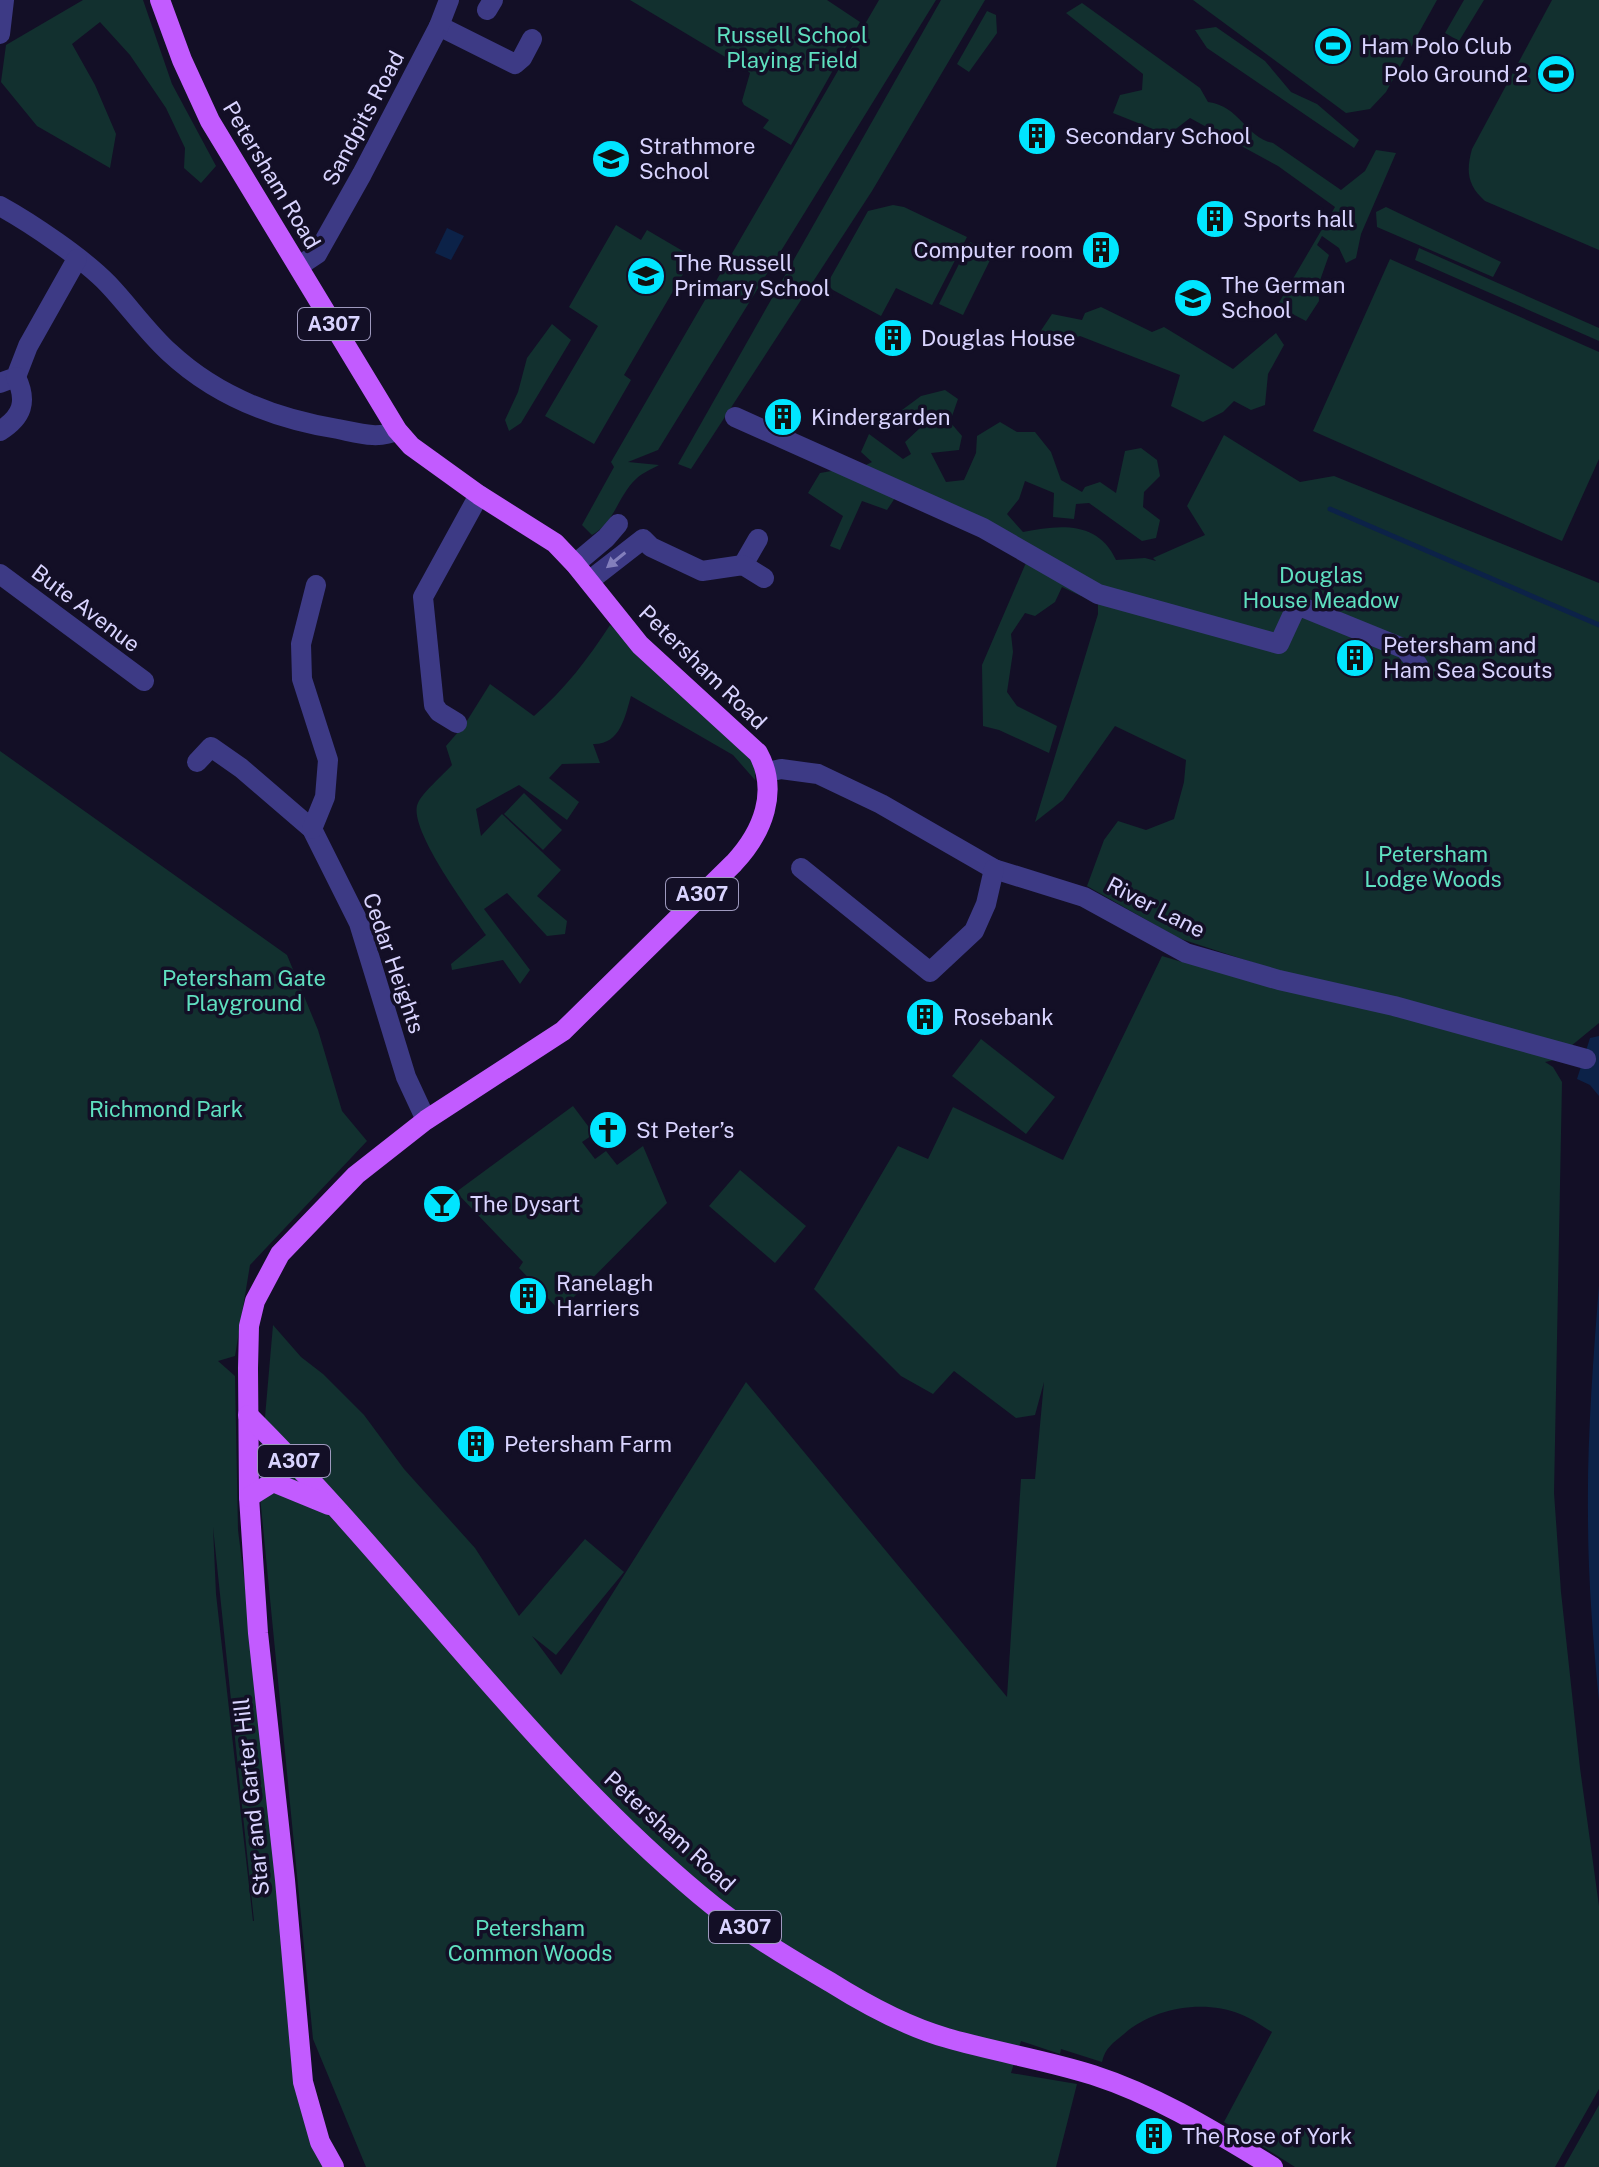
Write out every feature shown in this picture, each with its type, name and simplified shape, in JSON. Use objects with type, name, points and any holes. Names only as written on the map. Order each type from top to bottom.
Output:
[{"type":"main road","name":"Petersham Road","points":[[160,0],[201,104],[397,430],[411,446],[479,495],[548,537],[575,564],[640,645],[758,753],[768,772]]},
{"type":"main road","name":"A307","points":[[248,1415],[249,1326],[255,1301],[273,1265],[301,1230],[356,1175],[426,1120],[563,1031],[750,844],[762,821],[769,785],[768,772]]},
{"type":"main road","name":"Petersham Road","points":[[248,1415],[338,1510],[515,1714],[649,1850],[702,1897],[832,1984],[892,2015],[943,2037],[1093,2075],[1145,2095],[1201,2123],[1273,2167]]},
{"type":"main road","name":"Star and Garter Hill","points":[[248,1415],[249,1497],[258,1633],[303,2082],[320,2142],[334,2167]]},
{"type":"main road","name":"Petersham Road","points":[[249,1497],[273,1482],[338,1510]]},
{"type":"street","points":[[0,34],[4,0]]},
{"type":"street","name":"Sandpits Road","points":[[299,266],[317,254],[439,26],[449,0]]},
{"type":"street","points":[[439,26],[515,64],[522,58],[532,39]]},
{"type":"street","points":[[0,206],[106,282],[169,352],[208,382],[277,416],[385,436],[397,430]]},
{"type":"street","points":[[0,431],[16,419],[23,397],[8,380],[77,259]]},
{"type":"street","points":[[735,417],[983,528],[1098,594],[1279,644],[1297,605],[1405,649],[1418,665]]},
{"type":"street","points":[[457,723],[439,712],[434,705],[423,602],[429,584],[479,495]]},
{"type":"street","points":[[575,564],[618,524]]},
{"type":"street","points":[[589,581],[643,539],[651,547],[702,571],[743,565],[764,578]]},
{"type":"street","points":[[743,565],[758,539]]},
{"type":"street","name":"Bute Avenue","points":[[0,574],[144,681]]},
{"type":"street","points":[[312,829],[325,797],[328,760],[302,679],[301,644],[316,585]]},
{"type":"street","name":"Cedar Heights","points":[[209,747],[241,768],[312,829],[359,923],[406,1077],[426,1120]]},
{"type":"street","name":"River Lane","points":[[768,772],[781,769],[818,774],[881,804],[994,869],[1084,897],[1186,953],[1586,1059]]},
{"type":"street","points":[[801,868],[930,972],[974,931],[986,904],[994,869]]},
{"type":"green space","points":[[83,0],[143,0],[172,84],[216,166],[201,183],[184,168],[185,148],[166,108],[130,55],[100,22],[72,44],[95,85],[116,134],[110,168],[37,126],[1,82],[6,45]]},
{"type":"green space","name":"Russell School Playing Field","points":[[630,0],[827,0],[860,22],[791,145],[763,128],[769,120],[744,105],[742,101],[750,73],[747,70]]},
{"type":"green space","points":[[879,0],[936,0],[658,450],[628,462],[659,465],[636,479],[606,523],[592,535],[582,525],[614,467],[611,462]]},
{"type":"green space","points":[[941,0],[985,0],[872,191],[691,469],[678,464]]},
{"type":"green space","name":"Ham Polo Club","points":[[1193,0],[1437,0],[1386,92],[1370,109],[1346,113]]},
{"type":"green space","points":[[1464,0],[1484,0],[1459,41],[1445,33]]},
{"type":"green space","name":"Polo Ground 2","points":[[1552,0],[1599,0],[1599,250],[1485,201],[1471,183],[1469,164],[1472,149]]},
{"type":"green space","points":[[1082,3],[1200,88],[1208,102],[1228,109],[1256,135],[1273,143],[1341,190],[1365,171],[1376,150],[1396,153],[1361,234],[1356,258],[1346,263],[1339,248],[1322,236],[1317,245],[1329,255],[1318,286],[1319,301],[1306,321],[1277,306],[1335,207],[1278,166],[1190,118],[1168,135],[1113,113],[1120,95],[1142,90],[1143,74],[1066,13]]},
{"type":"green space","points":[[987,11],[996,15],[997,33],[969,72],[957,64]]},
{"type":"green space","points":[[1216,27],[1265,61],[1291,92],[1317,104],[1359,140],[1354,148],[1207,48],[1195,30]]},
{"type":"green space","points":[[893,205],[904,207],[967,237],[932,305],[896,288],[881,316],[827,284],[868,211]]},
{"type":"green space","points":[[1386,207],[1501,262],[1493,277],[1377,227],[1376,212]]},
{"type":"green space","points":[[616,225],[641,240],[647,230],[693,257],[624,375],[631,380],[594,444],[545,416],[598,326],[569,307]]},
{"type":"green space","points":[[970,242],[993,254],[963,315],[939,304]]},
{"type":"green space","points":[[1419,248],[1599,328],[1599,341],[1415,260]]},
{"type":"green space","points":[[1390,259],[1599,352],[1599,459],[1562,541],[1313,431]]},
{"type":"green space","points":[[1101,307],[1152,332],[1164,327],[1233,369],[1276,333],[1284,345],[1268,374],[1265,405],[1251,410],[1234,401],[1223,412],[1203,422],[1171,406],[1180,375],[1080,336],[1058,344],[1040,332],[1052,314],[1082,320],[1085,313]]},
{"type":"green space","points":[[552,324],[571,340],[521,423],[509,431],[505,420],[518,392],[527,358]]},
{"type":"green space","points":[[945,390],[958,399],[950,422],[962,436],[959,450],[931,453],[946,482],[964,480],[976,453],[977,436],[1000,422],[1017,432],[1035,432],[1051,452],[1061,480],[1082,492],[1085,487],[1100,482],[1116,493],[1125,451],[1141,448],[1157,460],[1160,476],[1144,492],[1143,507],[1160,520],[1156,538],[1142,541],[1089,503],[1076,504],[1074,519],[1053,517],[1054,493],[1025,481],[1019,499],[1007,514],[1023,532],[1063,527],[1088,532],[1108,547],[1116,560],[1145,558],[1156,561],[1153,558],[1205,535],[1187,506],[1224,435],[1300,482],[1334,476],[1599,583],[1599,1023],[1554,1060],[1545,1062],[1553,1067],[1562,1082],[1554,1493],[1580,1768],[1599,1906],[1599,2089],[1555,2167],[1295,2167],[1224,2122],[1272,2032],[1240,2014],[1210,2007],[1179,2009],[1149,2018],[1113,2043],[1102,2062],[1061,2049],[1060,2054],[1021,2041],[1011,2073],[1077,2084],[1056,2167],[366,2167],[313,2039],[259,1486],[273,1325],[301,1357],[364,1415],[404,1469],[475,1548],[519,1616],[585,1539],[624,1572],[556,1655],[532,1636],[561,1675],[746,1382],[1007,1697],[1021,1479],[1035,1479],[1044,1382],[1035,1415],[1016,1418],[954,1371],[933,1394],[901,1376],[814,1289],[898,1146],[928,1159],[953,1107],[1063,1160],[1162,956],[1182,962],[1171,950],[1521,1050],[1178,938],[1087,886],[1104,840],[1118,821],[1146,830],[1174,819],[1184,782],[1186,760],[1115,726],[1063,800],[1035,822],[1098,614],[1098,594],[1094,589],[1081,596],[1062,587],[1055,602],[1035,616],[1025,613],[1011,634],[1013,652],[1007,692],[1017,706],[1057,726],[1049,753],[983,726],[982,665],[1031,551],[903,486],[887,510],[862,501],[840,550],[830,546],[843,516],[808,493],[820,473],[872,462],[861,452],[869,434],[903,459],[911,454],[905,442],[920,428],[902,410],[921,396]]},
{"type":"green space","points":[[610,625],[748,754],[755,766],[755,780],[733,755],[631,696],[615,735],[602,743],[593,744],[600,763],[562,764],[549,778],[579,802],[567,820],[519,785],[476,809],[481,836],[502,814],[561,870],[537,896],[567,921],[565,934],[547,936],[507,893],[484,909],[530,970],[520,984],[503,960],[452,970],[451,964],[486,935],[430,850],[421,831],[418,803],[452,765],[446,746],[465,724],[490,684],[534,716],[575,673]]},
{"type":"green space","name":"Richmond Park","points":[[0,751],[287,955],[318,1030],[342,1111],[367,1141],[250,1265],[235,1356],[218,1361],[235,1376],[238,1530],[261,1742],[325,2167],[0,2167]],"holes":[[[213,1527],[254,1921],[216,1594]]]},
{"type":"green space","points":[[524,793],[562,830],[543,850],[504,814]]},
{"type":"green space","points":[[981,1039],[1055,1097],[1026,1134],[952,1076]]},
{"type":"green space","points":[[573,1106],[594,1134],[582,1142],[595,1159],[606,1151],[617,1165],[643,1146],[667,1203],[560,1311],[519,1268],[523,1262],[456,1192]]},
{"type":"green space","points":[[740,1170],[806,1226],[775,1263],[709,1206]]},
{"type":"green space","points":[[1599,2105],[1599,2167],[1564,2167]]},
{"type":"water","points":[[447,228],[464,236],[451,260],[435,253]]},
{"type":"water","points":[[1599,1036],[1599,1096],[1590,1085],[1577,1079],[1590,1038]]},
{"type":"water","points":[[1599,1285],[1599,1701],[1590,1586],[1588,1488]]},
{"type":"waterway","points":[[1330,509],[1599,625]]},
{"type":"place","name":"Ham Polo Club","points":[[1333,46]]},
{"type":"place","name":"Polo Ground 2","points":[[1556,74]]},
{"type":"place","name":"Secondary School","points":[[1037,136]]},
{"type":"place","name":"Strathmore School","points":[[611,159]]},
{"type":"place","name":"Sports hall","points":[[1215,219]]},
{"type":"place","name":"Computer room","points":[[1101,250]]},
{"type":"place","name":"The Russell Primary School","points":[[646,276]]},
{"type":"place","name":"The German School","points":[[1193,298]]},
{"type":"place","name":"Douglas House","points":[[893,338]]},
{"type":"place","name":"Kindergarden","points":[[783,417]]},
{"type":"place","name":"Petersham and Ham Sea Scouts","points":[[1355,658]]},
{"type":"place","name":"Rosebank","points":[[925,1017]]},
{"type":"place","name":"St Peter’s","points":[[608,1130]]},
{"type":"place","name":"The Dysart","points":[[442,1204]]},
{"type":"place","name":"Ranelagh Harriers","points":[[528,1296]]},
{"type":"place","name":"Petersham Farm","points":[[476,1444]]},
{"type":"place","name":"The Rose of York","points":[[1154,2136]]},
{"type":"park label","name":"Douglas House Meadow","points":[[1321,588]]},
{"type":"park label","name":"Petersham Lodge Woods","points":[[1433,866]]},
{"type":"park label","name":"Petersham Gate Playground","points":[[244,990]]},
{"type":"park label","name":"Petersham Common Woods","points":[[530,1940]]}]
